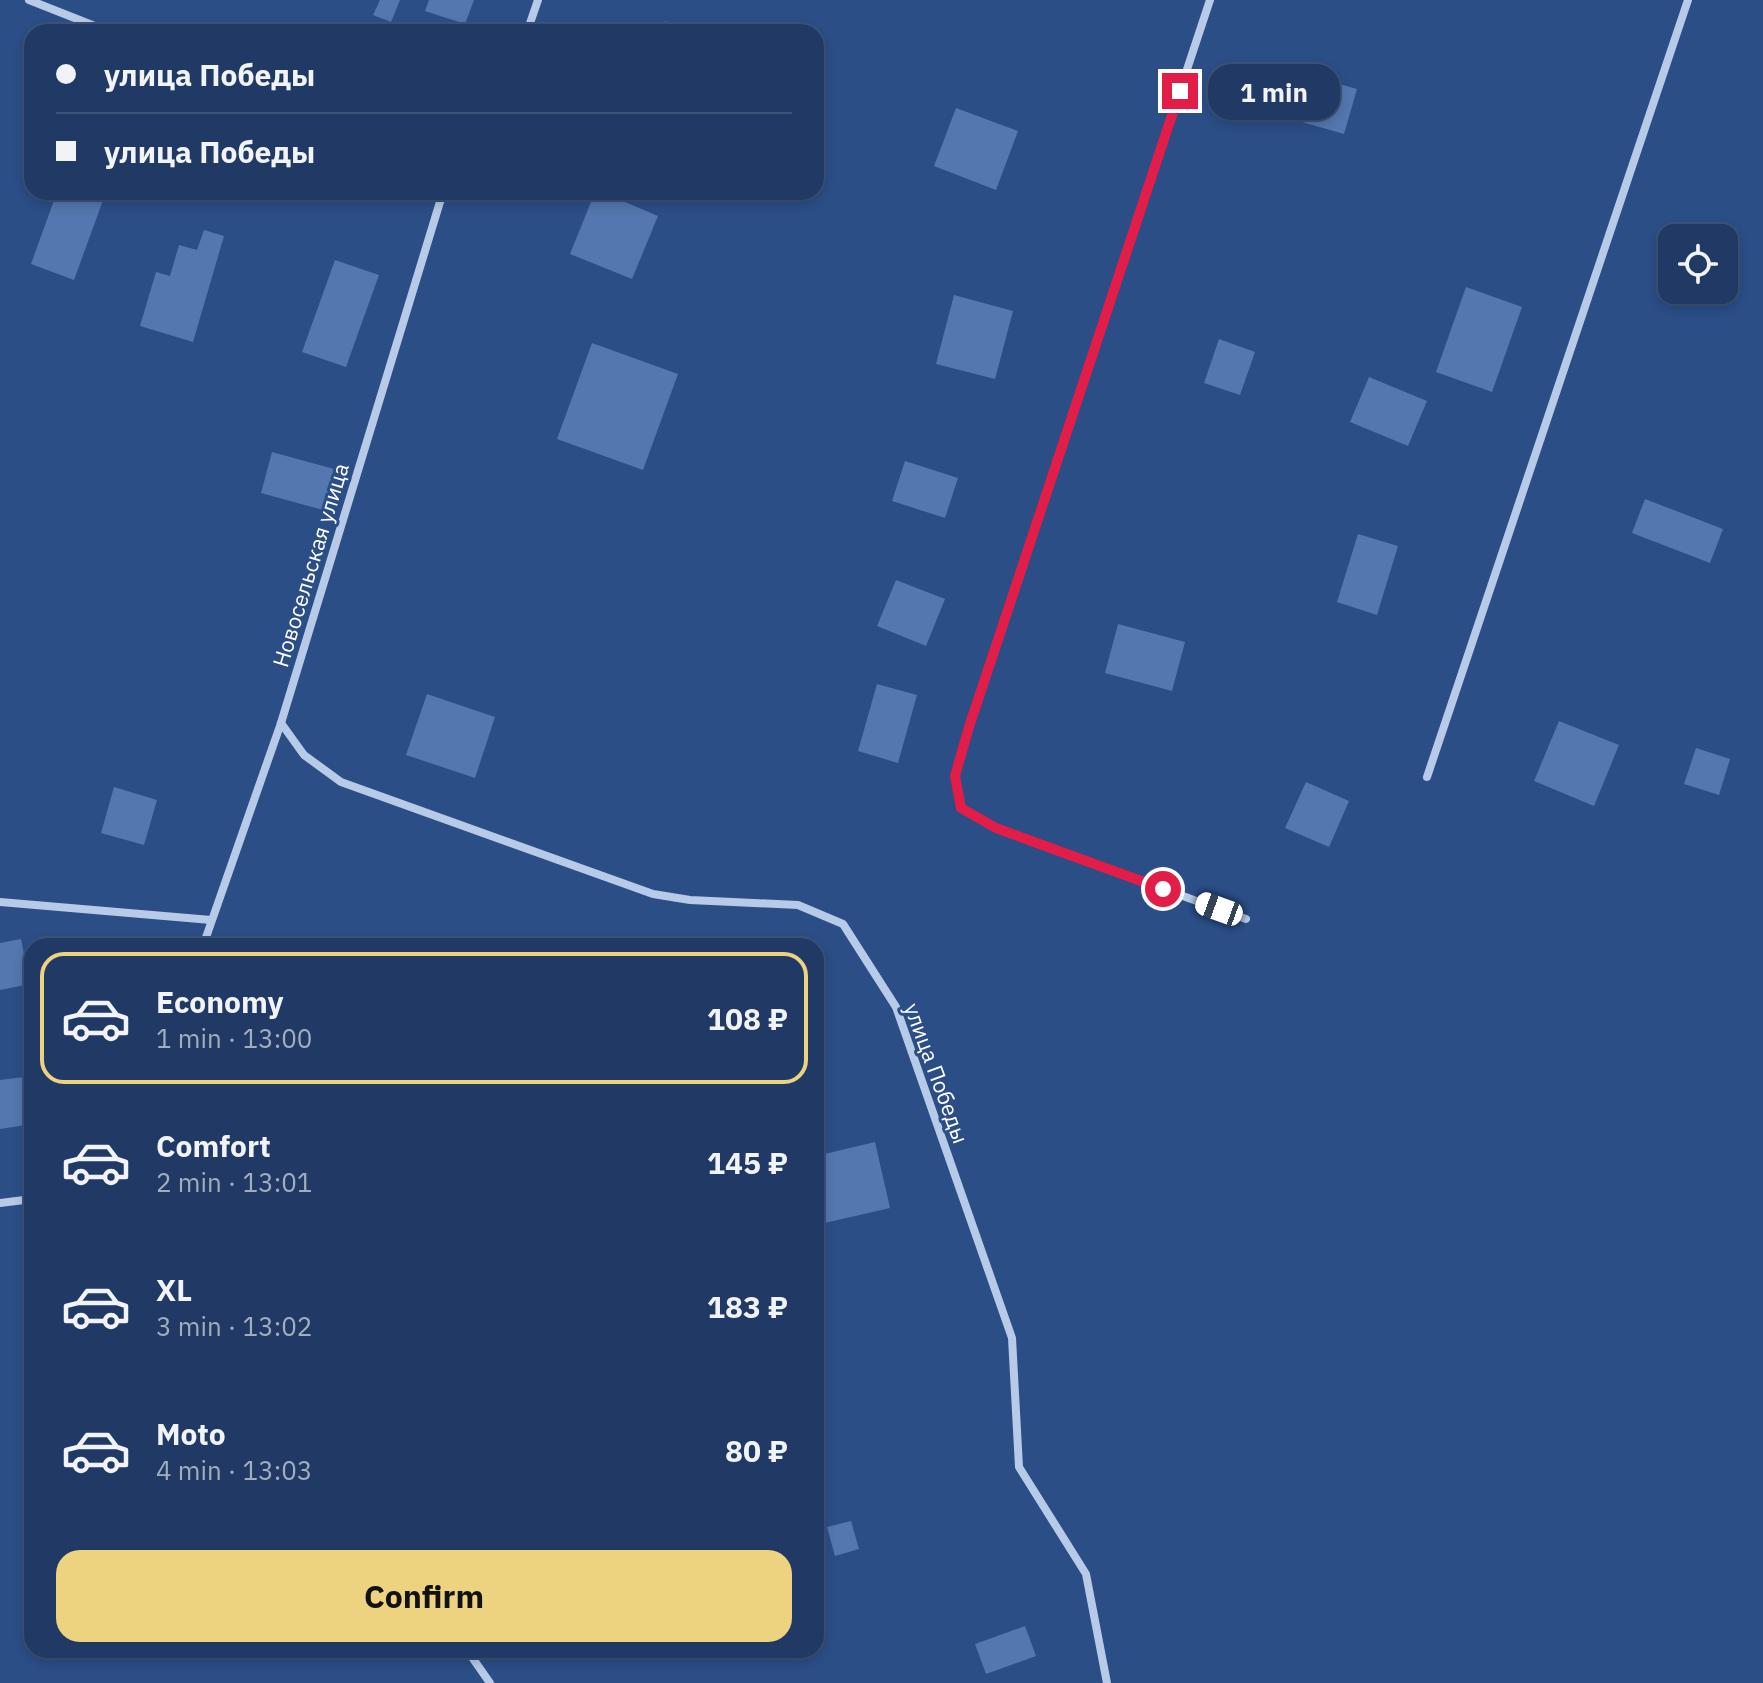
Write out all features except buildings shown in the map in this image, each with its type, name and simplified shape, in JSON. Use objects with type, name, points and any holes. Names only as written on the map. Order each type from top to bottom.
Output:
[{"type":"street","points":[[29,0],[90,24]]},
{"type":"street","points":[[530,24],[538,0]]},
{"type":"street","points":[[1210,0],[955,776],[961,808],[996,828],[1246,919]]},
{"type":"street","points":[[1427,777],[1688,0]]},
{"type":"street","name":"Новосельская улица","points":[[205,938],[281,723],[441,200]]},
{"type":"street","name":"улица Победы","points":[[281,723],[304,755],[341,782],[653,894],[690,900],[798,905],[843,924],[896,1007],[1012,1338],[1019,1467],[1086,1574],[1107,1683]]},
{"type":"street","points":[[0,902],[211,920]]},
{"type":"street","points":[[0,1203],[24,1200]]},
{"type":"street","points":[[473,1658],[490,1683]]},
{"type":"route","points":[[1163,889],[996,828],[961,808],[955,776],[1180,91]]}]
